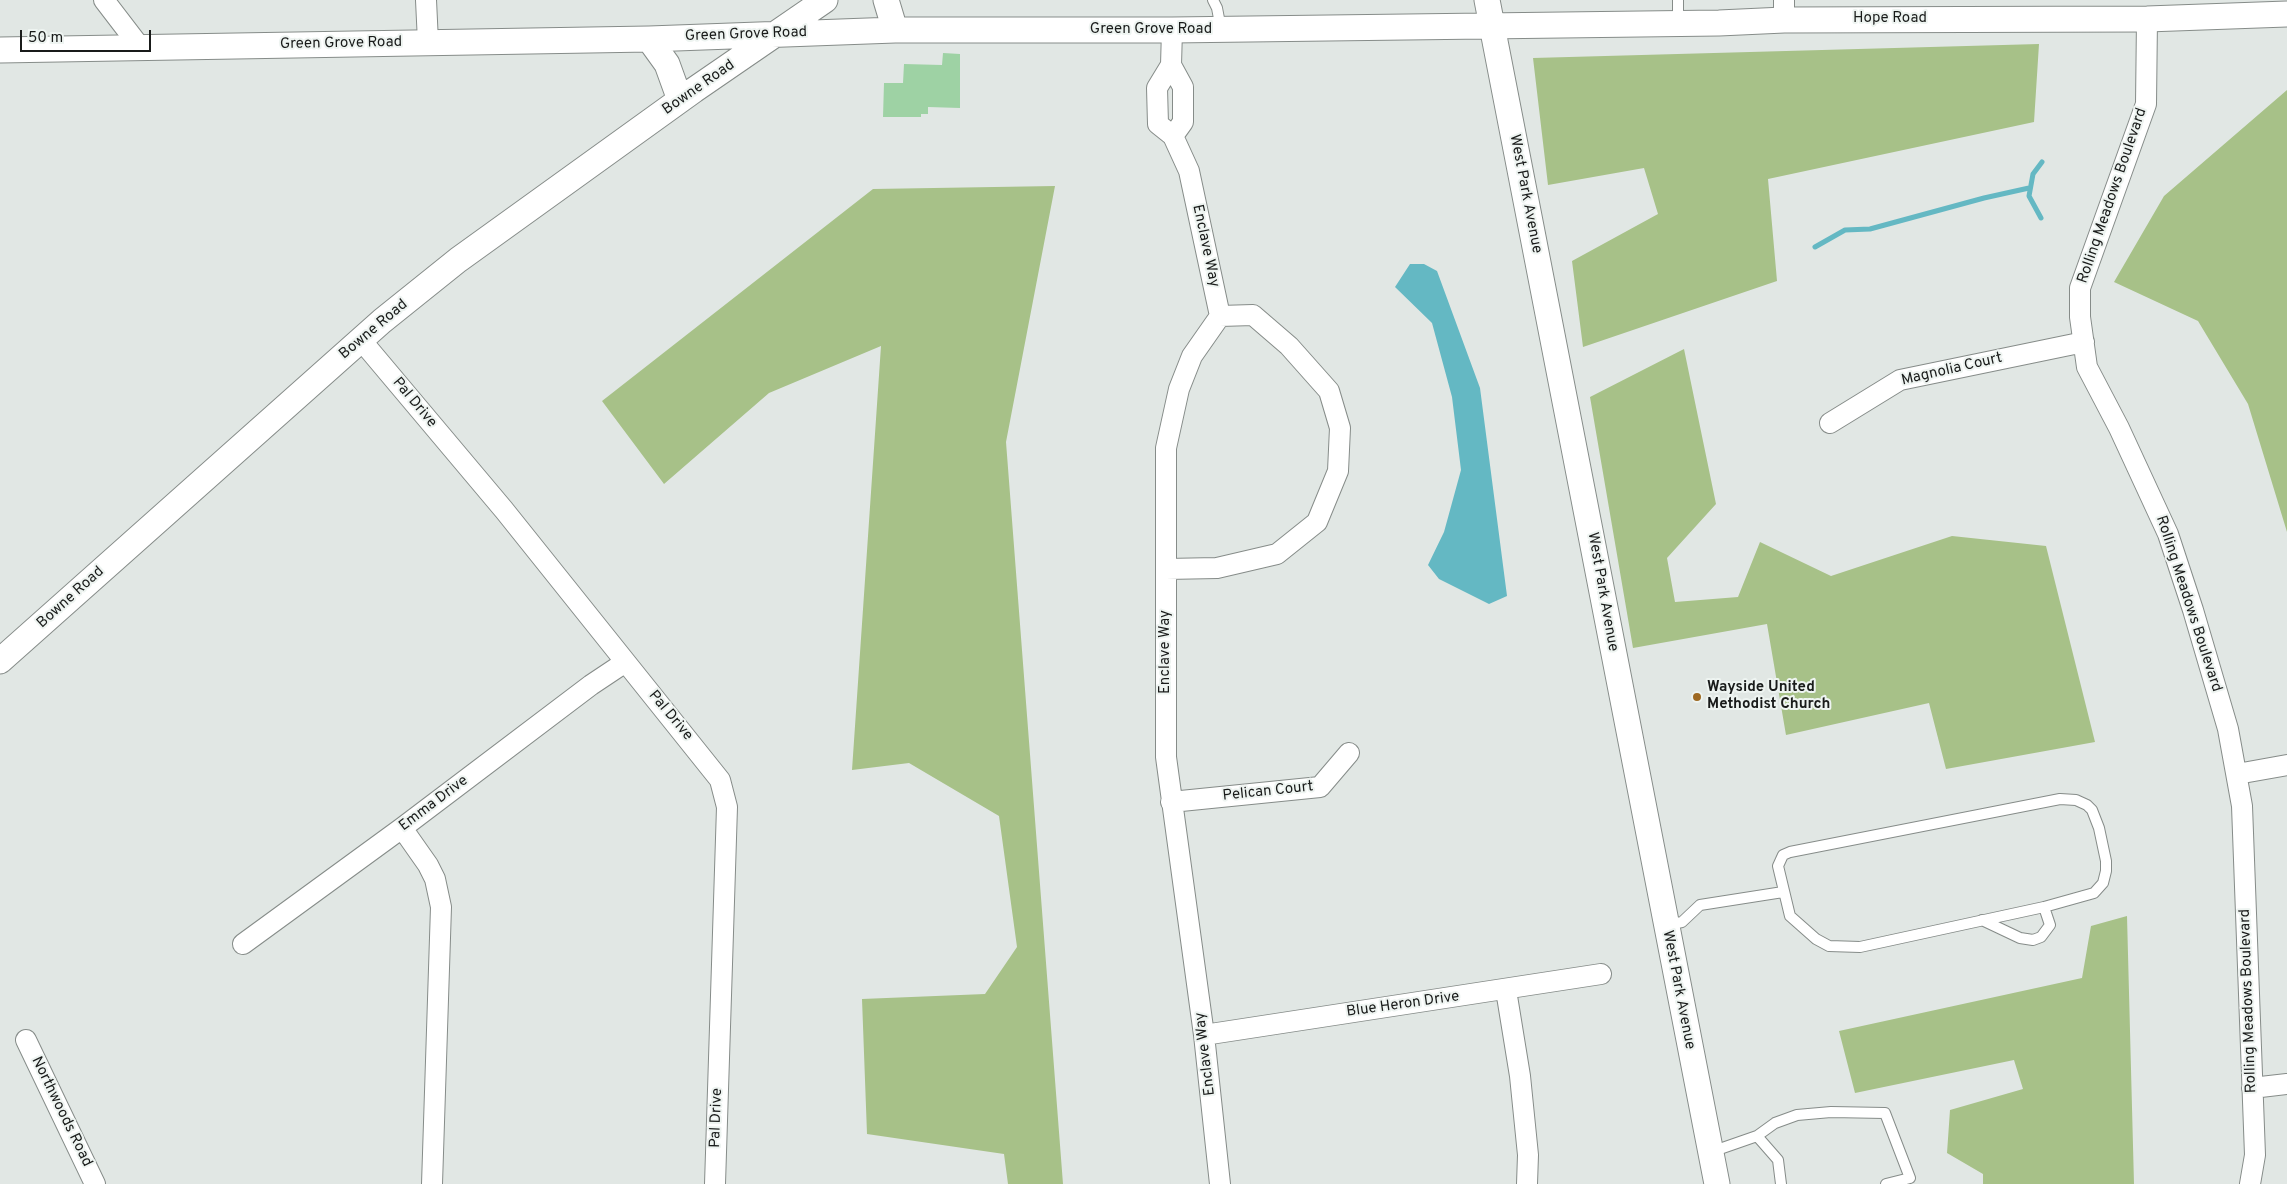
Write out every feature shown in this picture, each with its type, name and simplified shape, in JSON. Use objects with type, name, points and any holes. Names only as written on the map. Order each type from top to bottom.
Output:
[{"type":"street","points":[[104,0],[140,48]]},
{"type":"street","points":[[426,0],[428,42]]},
{"type":"street","name":"Bowne Road","points":[[0,661],[382,321],[458,260],[680,100],[825,0]]},
{"type":"street","points":[[886,0],[895,30]]},
{"type":"street","name":"West Park Avenue","points":[[1487,0],[1582,483],[1716,1184]]},
{"type":"street","name":"Hope Road","points":[[1492,26],[1678,12],[1784,10],[2147,19],[2287,14]]},
{"type":"street","name":"Rolling Meadows Boulevard","points":[[2147,19],[2146,104],[2080,288],[2080,317],[2087,367],[2119,428],[2168,534],[2193,610],[2228,730],[2237,774],[2242,806],[2255,1155],[2250,1184]]},
{"type":"street","name":"Green Grove Road","points":[[0,50],[649,39],[895,30],[1172,30],[1492,26]]},
{"type":"street","name":"Enclave Way","points":[[1172,30],[1171,66],[1156,88],[1158,124],[1173,136],[1189,171],[1220,316],[1192,356],[1179,389],[1166,448],[1166,757],[1204,1034],[1220,1184]]},
{"type":"street","points":[[649,39],[667,64],[680,100]]},
{"type":"street","points":[[1166,569],[1217,568],[1277,554],[1317,522],[1338,472],[1340,428],[1328,391],[1289,346],[1253,315],[1220,316]]},
{"type":"street","name":"Pal Drive","points":[[361,340],[504,510],[624,663],[663,706],[713,769],[724,792],[727,807],[715,1184]]},
{"type":"street","name":"Magnolia Court","points":[[1830,424],[1900,380],[2084,342]]},
{"type":"street","name":"Emma Drive","points":[[243,944],[402,828],[591,684],[624,663]]},
{"type":"street","name":"Pelican Court","points":[[1171,802],[1320,787],[1349,753]]},
{"type":"street","points":[[2237,774],[2287,765]]},
{"type":"street","points":[[402,828],[431,872],[441,907],[432,1184]]},
{"type":"street","name":"Blue Heron Drive","points":[[1204,1034],[1506,990],[1601,974]]},
{"type":"street","points":[[1506,990],[1528,1155],[1528,1184]]},
{"type":"street","name":"Northwoods Road","points":[[26,1040],[95,1184]]},
{"type":"street","points":[[2252,1088],[2287,1084]]},
{"type":"lane","points":[[1213,0],[1217,8],[1221,29]]},
{"type":"lane","points":[[2060,799],[2076,800],[2092,810],[2099,828],[2106,871],[2103,882],[2094,892],[2044,907],[1860,947],[1836,948],[1816,939],[1790,916],[1778,866],[1783,856],[1790,852],[2060,799]]},
{"type":"lane","points":[[1666,925],[1682,922],[1700,904],[1783,892]]},
{"type":"lane","points":[[1982,920],[2020,938],[2033,940],[2041,938],[2050,926],[2044,907]]},
{"type":"lane","points":[[1710,1152],[1757,1136],[1775,1122],[1796,1115],[1831,1112],[1885,1113],[1910,1178],[1886,1184]]},
{"type":"lane","points":[[1757,1136],[1778,1160],[1781,1184]]},
{"type":"green space","points":[[2039,44],[2034,122],[1768,179],[1777,281],[1583,347],[1572,261],[1658,214],[1644,168],[1548,185],[1533,58]]},
{"type":"green space","points":[[2287,90],[2287,532],[2248,404],[2198,321],[2114,282],[2164,196]]},
{"type":"green space","points":[[1055,186],[1006,442],[1063,1184],[1008,1184],[1004,1154],[867,1134],[862,999],[985,994],[1017,947],[999,816],[909,763],[852,770],[881,346],[769,393],[664,484],[602,401],[873,189]]},
{"type":"green space","points":[[1684,349],[1716,504],[1667,558],[1675,602],[1738,597],[1760,542],[1831,576],[1952,536],[2046,546],[2095,742],[1946,769],[1929,703],[1786,735],[1767,624],[1633,648],[1590,397]]},
{"type":"green space","points":[[2127,916],[2134,1184],[1983,1184],[1983,1174],[1947,1153],[1950,1110],[2023,1089],[2014,1060],[1855,1093],[1839,1031],[2082,978],[2091,926]]},
{"type":"water","points":[[1410,264],[1424,264],[1437,271],[1480,388],[1507,596],[1489,604],[1439,579],[1428,565],[1444,532],[1461,470],[1452,397],[1432,323],[1395,287]]},
{"type":"building","points":[[943,53],[960,54],[960,108],[928,107],[928,114],[921,114],[921,117],[883,117],[884,83],[903,83],[904,64],[942,65]]},
{"type":"waterway","points":[[2041,218],[2029,196],[2033,174],[2042,162]]},
{"type":"waterway","points":[[1815,247],[1845,230],[1870,229],[1984,198],[2029,188]]},
{"type":"place","name":"Wayside United Methodist Church","points":[[1697,697]]}]
